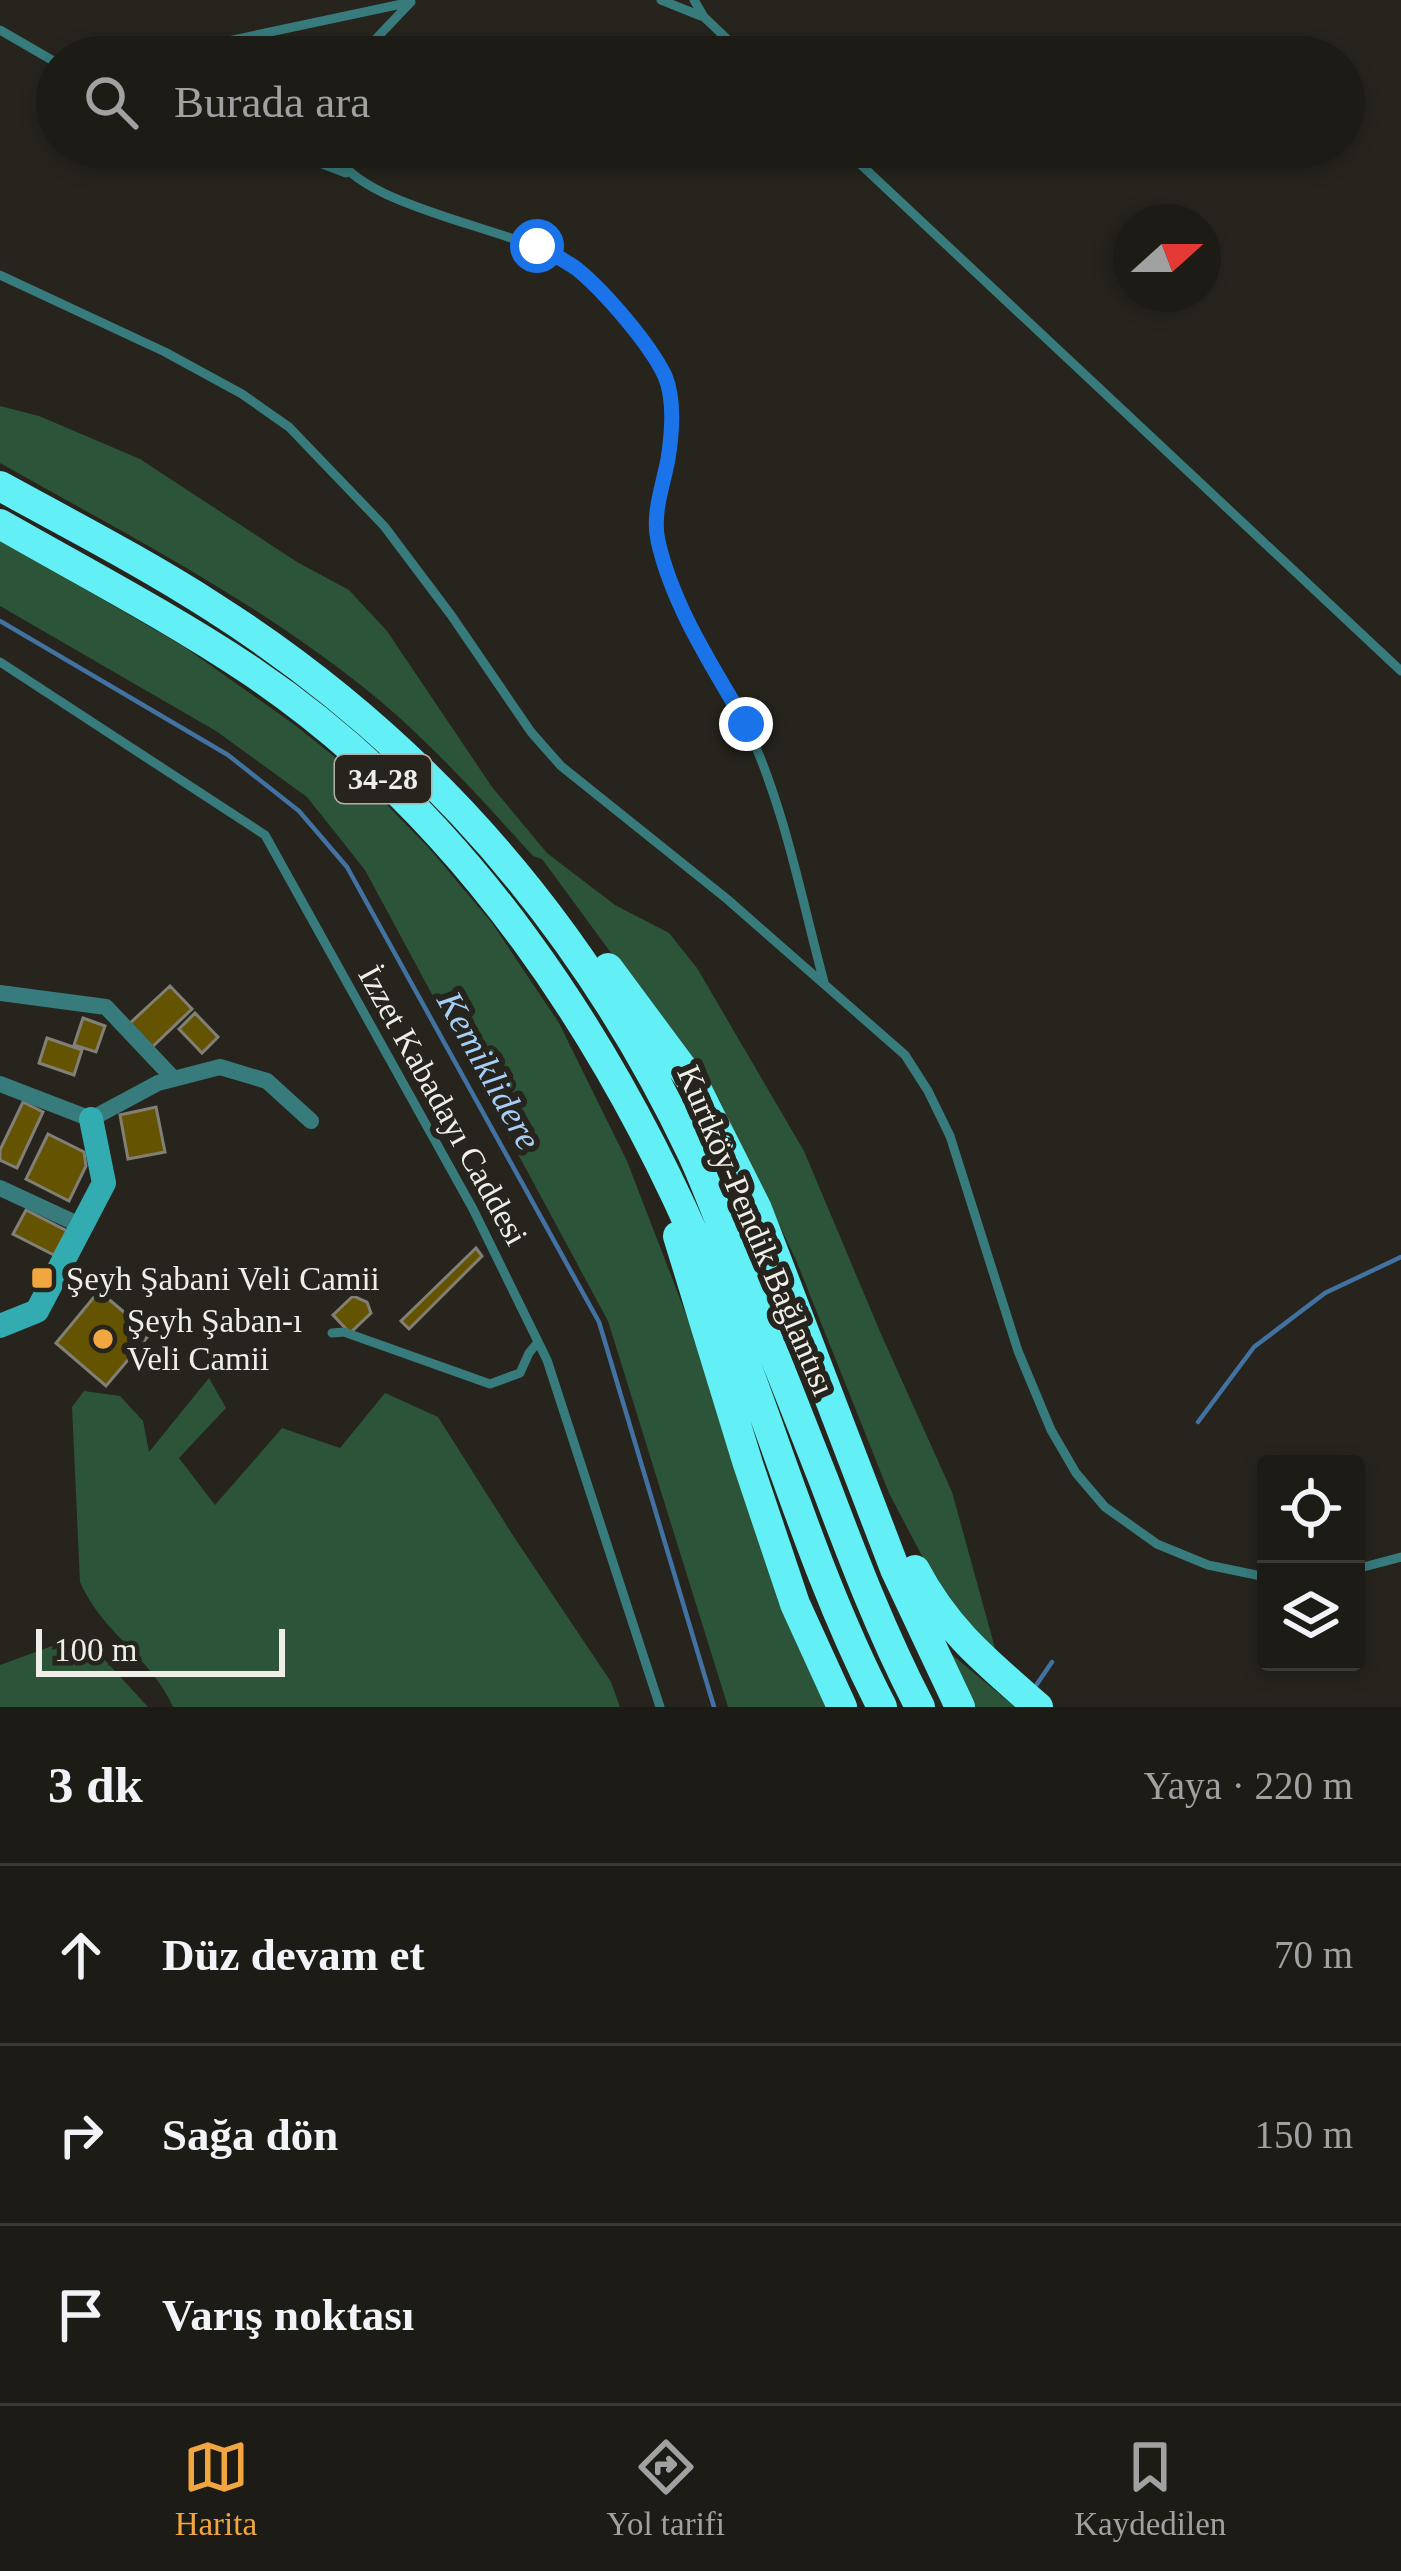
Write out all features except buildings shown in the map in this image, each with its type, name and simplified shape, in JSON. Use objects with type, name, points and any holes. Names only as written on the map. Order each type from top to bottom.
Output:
[{"type":"highway","name":"Kurtköy-Pendik Bağlantısı","points":[[0,486],[213,607],[342,700],[418,767],[536,896],[640,1052],[693,1155],[863,1582],[920,1707]]},
{"type":"highway","name":"Kurtköy-Pendik Bağlantısı","points":[[0,524],[170,619],[311,716],[392,786],[513,922],[603,1055],[654,1149],[712,1278],[827,1585],[883,1707]]},
{"type":"highway","points":[[536,896],[591,945],[694,1084],[757,1208],[895,1569],[960,1707]]},
{"type":"highway","points":[[654,1149],[689,1280],[768,1524],[795,1604],[842,1707]]},
{"type":"highway","points":[[773,1250],[927,1594],[963,1642],[1038,1707]]},
{"type":"street","points":[[0,993],[106,1007],[174,1079]]},
{"type":"street","points":[[0,1084],[91,1119],[158,1083],[220,1067],[267,1081],[311,1121]]},
{"type":"street","points":[[0,1326],[37,1311],[104,1183],[91,1119]]},
{"type":"street","points":[[0,1188],[82,1226]]},
{"type":"lane","points":[[661,0],[704,17]]},
{"type":"lane","points":[[694,0],[724,36]]},
{"type":"lane","points":[[258,36],[413,1]]},
{"type":"lane","points":[[381,36],[413,1]]},
{"type":"lane","points":[[0,30],[36,51]]},
{"type":"lane","points":[[334,168],[413,205],[537,246],[572,265],[643,342],[664,376],[671,422],[658,498],[657,537],[674,591],[746,724],[772,785],[824,982]]},
{"type":"lane","points":[[346,168],[352,175]]},
{"type":"lane","points":[[864,168],[1401,671]]},
{"type":"lane","points":[[0,274],[165,352],[242,394],[289,427],[384,526],[531,732],[561,766],[727,899],[905,1055],[950,1136],[1018,1351],[1051,1430],[1076,1473],[1105,1507],[1156,1544],[1208,1564],[1257,1575]]},
{"type":"lane","name":"İzzet Kabadayı Caddesi","points":[[0,662],[265,836],[473,1209],[548,1360],[661,1707]]},
{"type":"lane","points":[[332,1333],[344,1332],[490,1384],[520,1373],[538,1342]]},
{"type":"lane","points":[[1365,1567],[1401,1557]]},
{"type":"green space","points":[[0,406],[39,416],[140,459],[297,562],[349,590],[387,631],[492,787],[547,853],[615,905],[669,933],[697,968],[804,1151],[952,1492],[998,1659],[945,1600],[889,1493],[796,1260],[720,1101],[542,859],[533,856],[459,775],[379,700],[290,633],[195,573],[0,463]]},
{"type":"green space","points":[[0,540],[183,646],[295,725],[362,779],[492,923],[559,1023],[627,1161],[724,1413],[778,1602],[827,1707],[728,1707],[608,1321],[365,870],[307,797],[216,731],[0,606]]},
{"type":"green space","points":[[209,1378],[226,1408],[179,1458],[215,1505],[282,1428],[340,1448],[385,1393],[438,1417],[611,1682],[620,1707],[173,1707],[153,1674],[101,1616],[80,1582],[72,1407],[84,1391],[120,1396],[143,1421],[149,1452]]},
{"type":"green space","points":[[82,1635],[148,1707],[0,1707],[0,1665]]},
{"type":"green space","points":[[938,1643],[1015,1707],[971,1707]]},
{"type":"waterway","name":"Kemiklidere","points":[[0,621],[228,755],[299,811],[347,867],[599,1322],[714,1707]]},
{"type":"waterway","points":[[1198,1422],[1254,1347],[1325,1293],[1401,1257]]},
{"type":"waterway","points":[[1037,1684],[1052,1662]]},
{"type":"place","name":"Şeyh Şabani Veli Camii","points":[[42,1278]]},
{"type":"place","name":"Şeyh Şaban-ı Veli Camii","points":[[103,1339]]},
{"type":"route","points":[[537,246],[572,265],[594,284],[643,342],[664,376],[671,422],[658,498],[657,537],[674,591],[746,724]]}]
